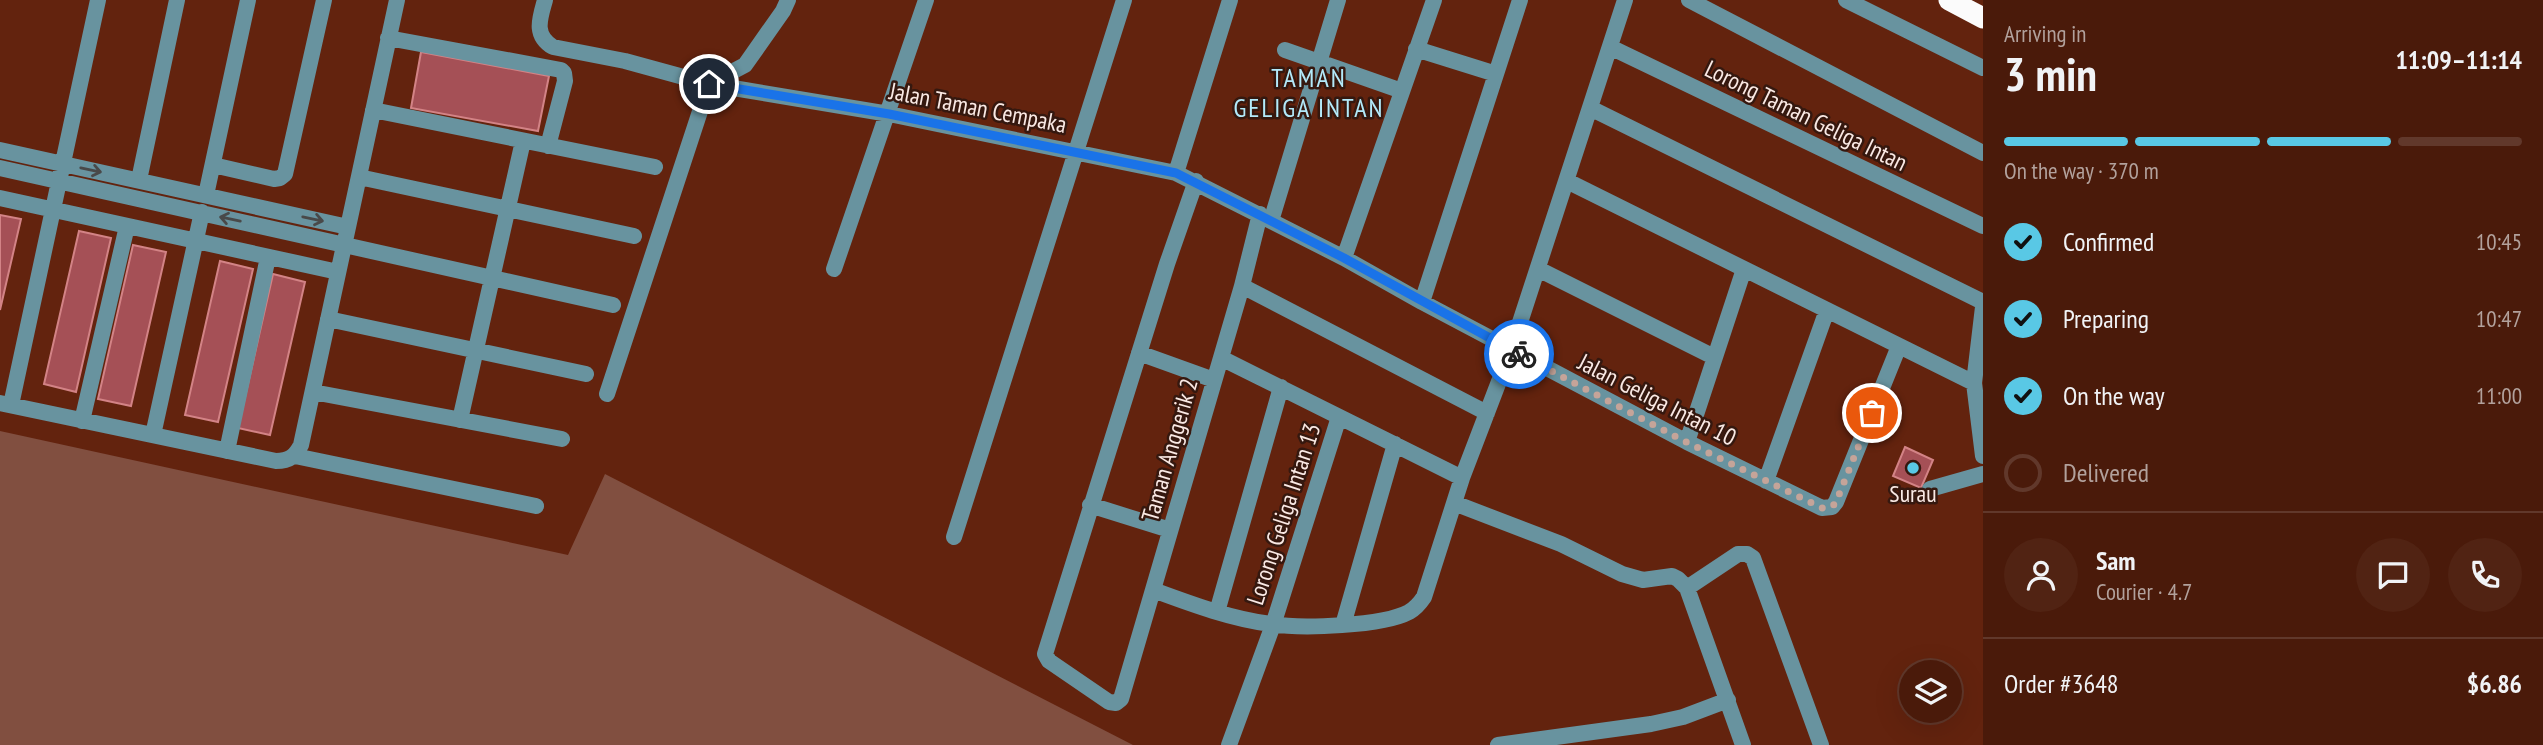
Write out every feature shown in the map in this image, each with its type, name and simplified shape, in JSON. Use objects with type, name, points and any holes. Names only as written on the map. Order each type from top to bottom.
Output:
[{"type":"highway","points":[[1949,0],[1983,18]]},
{"type":"street","points":[[98,0],[53,209],[5,404],[276,461],[285,461],[298,451],[397,0]]},
{"type":"street","points":[[139,180],[177,0]]},
{"type":"street","points":[[206,195],[248,0]]},
{"type":"street","points":[[213,165],[274,178],[285,174],[324,0]]},
{"type":"street","name":"Jalan Taman Cempaka","points":[[545,0],[538,28],[545,42],[553,47],[625,61],[709,84],[889,114],[1077,151]]},
{"type":"street","points":[[607,394],[709,84],[745,65],[788,0]]},
{"type":"street","points":[[834,269],[926,0]]},
{"type":"street","points":[[954,537],[1124,0]]},
{"type":"street","points":[[1176,173],[1230,0]]},
{"type":"street","name":"Taman Anggerik 2","points":[[1090,505],[1045,654],[1049,661],[1110,702],[1116,703],[1121,699],[1242,286],[1320,62],[1338,0]]},
{"type":"street","points":[[1344,258],[1433,0]]},
{"type":"street","points":[[1422,302],[1520,0]]},
{"type":"street","points":[[1153,590],[1217,612],[1273,625],[1342,625],[1395,617],[1417,607],[1424,597],[1462,478],[1511,350],[1625,0]]},
{"type":"street","points":[[1689,0],[1983,153]]},
{"type":"street","points":[[1846,0],[1983,68]]},
{"type":"street","points":[[388,38],[561,70],[565,81],[548,146]]},
{"type":"street","name":"Lorong Taman Geliga Intan","points":[[1610,47],[1983,226]]},
{"type":"street","points":[[1416,49],[1496,74]]},
{"type":"street","points":[[1285,50],[1402,91]]},
{"type":"street","points":[[1590,108],[1983,304],[1975,383],[1983,456]]},
{"type":"street","points":[[373,110],[655,167]]},
{"type":"street","points":[[460,420],[523,141]]},
{"type":"street","points":[[0,150],[348,227]]},
{"type":"street","name":"Jalan Geliga Intan 10","points":[[1077,151],[1176,173],[1196,181],[1686,442],[1822,508],[1832,507],[1836,502],[1899,346]]},
{"type":"street","points":[[0,168],[613,305]]},
{"type":"street","points":[[359,177],[634,236]]},
{"type":"street","points":[[1170,530],[1090,505],[1196,181]]},
{"type":"street","points":[[1567,181],[1975,383]]},
{"type":"street","points":[[0,198],[338,272]]},
{"type":"street","points":[[153,435],[202,212]]},
{"type":"street","points":[[82,421],[127,226]]},
{"type":"street","points":[[226,451],[268,257]]},
{"type":"street","points":[[1538,269],[1714,358]]},
{"type":"street","points":[[1686,442],[1744,269]]},
{"type":"street","points":[[1242,286],[1487,413]]},
{"type":"street","points":[[1766,481],[1827,310]]},
{"type":"street","points":[[328,319],[586,374]]},
{"type":"street","points":[[1139,353],[1214,380]]},
{"type":"street","points":[[1221,358],[1462,478]]},
{"type":"street","points":[[1217,612],[1281,387]]},
{"type":"street","points":[[313,392],[562,439]]},
{"type":"street","name":"Lorong Geliga Intan 13","points":[[1229,745],[1273,625],[1339,417]]},
{"type":"street","points":[[1342,625],[1395,444]]},
{"type":"street","points":[[298,451],[536,506]]},
{"type":"street","points":[[1930,489],[1983,474]]},
{"type":"street","points":[[1454,503],[1561,544],[1622,574],[1643,580],[1672,576],[1678,579],[1687,588],[1743,745]]},
{"type":"street","points":[[1687,588],[1738,554],[1747,554],[1753,558],[1821,745]]},
{"type":"street","points":[[1498,745],[1543,743],[1651,724],[1683,717],[1728,700]]},
{"type":"shaded area","points":[[0,431],[568,555],[605,474],[1133,745],[0,745]]},
{"type":"building","points":[[421,52],[549,76],[538,131],[411,108]]},
{"type":"building","points":[[0,215],[21,219],[0,310]]},
{"type":"building","points":[[79,231],[111,238],[76,392],[44,384]]},
{"type":"building","points":[[133,245],[166,252],[131,406],[98,399]]},
{"type":"building","points":[[220,261],[253,269],[218,422],[185,415]]},
{"type":"building","points":[[273,274],[305,282],[270,435],[238,428]]},
{"type":"building","name":"Surau","points":[[1905,447],[1933,460],[1921,488],[1893,476]]},
{"type":"way so far","points":[[1519,354],[1686,442],[1822,508],[1832,507],[1836,502],[1872,413]]},
{"type":"place","name":"Surau","points":[[1913,468]]},
{"type":"district","name":"TAMAN GELIGA INTAN","points":[[1309,93]]},
{"type":"route","points":[[709,84],[889,114],[1176,173],[1344,258],[1519,354]]}]
